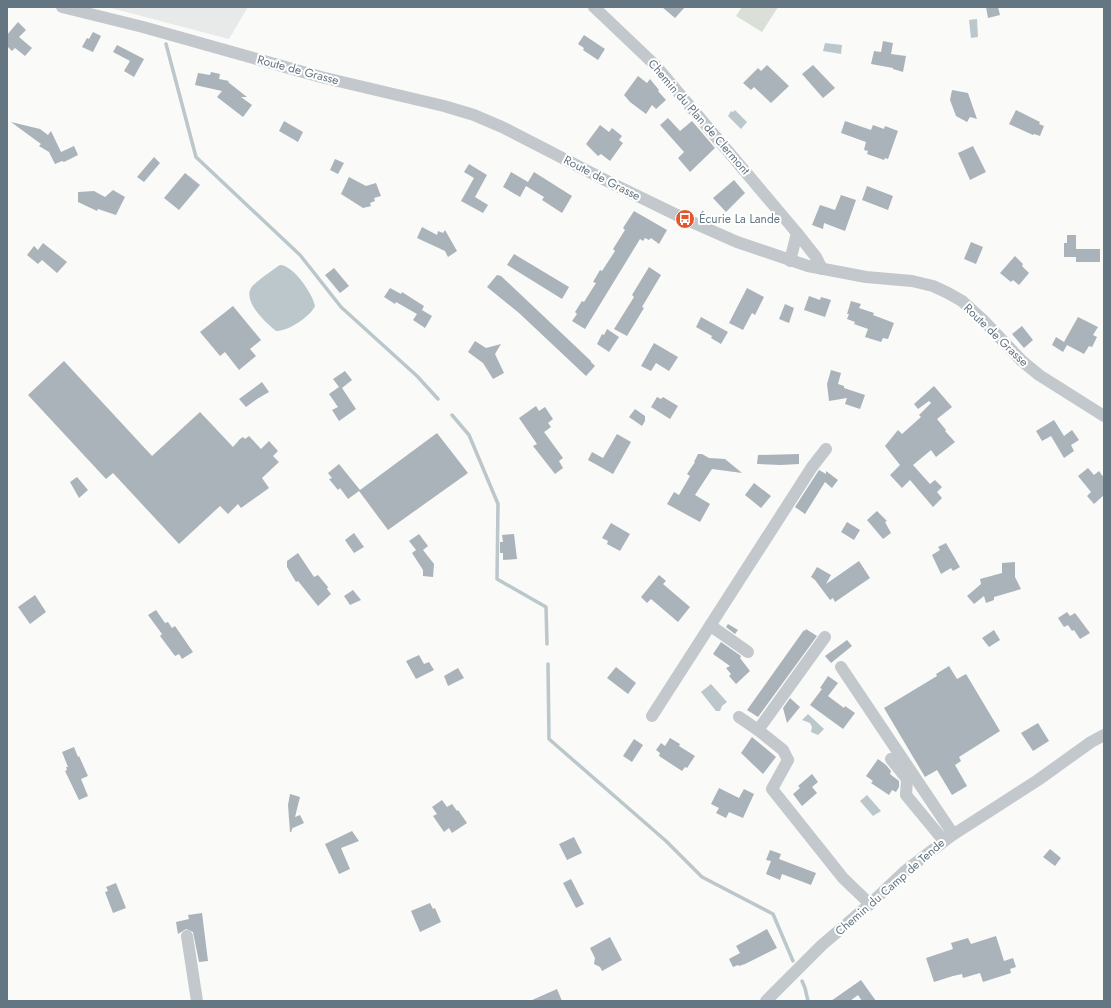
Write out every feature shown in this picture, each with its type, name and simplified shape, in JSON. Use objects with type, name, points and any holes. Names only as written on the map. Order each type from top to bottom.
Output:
[{"type":"street","name":"Route de Grasse","points":[[62,7],[143,27],[322,77],[430,102],[474,115],[502,127],[685,219],[737,242],[790,261],[822,270],[866,277],[912,281],[933,286],[962,302],[983,320],[1022,361],[1039,375],[1104,416]]},
{"type":"street","name":"Chemin du Plan de Clermont","points":[[594,7],[656,66],[797,233],[816,257],[822,270]]},
{"type":"street","points":[[790,261],[797,233]]},
{"type":"street","points":[[652,716],[808,474],[826,449]]},
{"type":"street","points":[[711,626],[748,652]]},
{"type":"street","points":[[758,730],[825,637]]},
{"type":"street","points":[[841,667],[948,838]]},
{"type":"street","points":[[740,716],[783,750],[788,760],[772,788],[844,878],[870,904]]},
{"type":"street","name":"Chemin du Camp de Tende","points":[[766,1001],[822,945],[906,871],[948,838],[1104,735]]},
{"type":"street","points":[[891,759],[907,779],[906,795],[948,838]]},
{"type":"street","points":[[187,936],[197,1001]]},
{"type":"shaded area","points":[[107,7],[248,7],[229,39]]},
{"type":"shaded area","points":[[742,7],[778,7],[762,32],[736,16]]},
{"type":"shaded area","points":[[977,19],[978,37],[971,38],[969,20]]},
{"type":"shaded area","points":[[825,43],[842,45],[841,54],[823,51]]},
{"type":"shaded area","points":[[735,110],[747,122],[741,129],[728,116],[731,111],[733,112]]},
{"type":"shaded area","points":[[280,265],[291,270],[302,281],[311,295],[315,306],[304,319],[298,323],[281,331],[276,331],[257,312],[250,300],[249,294],[253,286]]},
{"type":"shaded area","points":[[711,684],[727,702],[722,706],[720,711],[716,711],[701,692]]},
{"type":"shaded area","points":[[808,714],[824,729],[818,735],[811,732],[812,727],[810,723],[802,720]]},
{"type":"shaded area","points":[[867,795],[881,811],[873,816],[860,801]]},
{"type":"building","points":[[662,7],[685,7],[675,18]]},
{"type":"building","points":[[986,7],[998,7],[1000,15],[988,18]]},
{"type":"building","points":[[18,22],[26,30],[19,37],[32,48],[25,56],[15,48],[12,51],[7,46],[7,35]]},
{"type":"building","points":[[93,32],[101,36],[93,52],[82,47],[87,38],[89,39]]},
{"type":"building","points":[[584,35],[605,49],[598,60],[583,50],[584,48],[578,44]]},
{"type":"building","points":[[883,41],[893,43],[891,54],[906,56],[903,72],[893,68],[871,64],[874,51],[881,52]]},
{"type":"building","points":[[117,45],[144,59],[134,77],[124,71],[130,61],[113,52]]},
{"type":"building","points":[[767,65],[789,86],[771,103],[754,87],[751,90],[743,83],[758,68],[761,71]]},
{"type":"building","points":[[813,65],[835,88],[823,98],[802,74]]},
{"type":"building","points":[[211,72],[220,74],[219,79],[229,81],[228,82],[247,97],[241,97],[252,105],[243,117],[217,97],[222,91],[195,85],[198,73],[210,75]]},
{"type":"building","points":[[638,76],[647,83],[650,79],[666,100],[656,109],[652,105],[646,114],[630,102],[624,95]]},
{"type":"building","points":[[952,90],[968,93],[977,119],[970,117],[967,122],[956,116],[950,100]]},
{"type":"building","points":[[1016,110],[1040,122],[1039,124],[1044,126],[1040,136],[1033,135],[1009,124]]},
{"type":"building","points":[[668,118],[680,131],[692,121],[715,148],[690,172],[678,158],[684,152],[660,125]]},
{"type":"building","points":[[284,121],[303,132],[298,142],[279,131]]},
{"type":"building","points":[[845,121],[871,130],[873,125],[884,129],[885,126],[898,131],[888,159],[885,158],[884,160],[867,154],[868,151],[864,150],[866,142],[841,133]]},
{"type":"building","points":[[11,122],[40,129],[48,135],[51,131],[61,152],[74,146],[78,155],[64,162],[62,161],[55,164],[49,152],[39,146],[41,144]]},
{"type":"building","points":[[600,125],[609,132],[612,128],[622,136],[619,140],[623,143],[610,161],[601,154],[598,156],[586,144]]},
{"type":"building","points":[[973,146],[986,172],[970,180],[958,153]]},
{"type":"building","points":[[154,157],[160,163],[144,182],[137,177]]},
{"type":"building","points":[[335,159],[344,163],[338,174],[330,170]]},
{"type":"building","points":[[469,164],[487,175],[475,197],[488,205],[483,213],[461,201],[474,178],[464,172]]},
{"type":"building","points":[[511,172],[528,182],[534,172],[572,196],[562,213],[542,200],[544,197],[526,186],[520,197],[503,187]]},
{"type":"building","points":[[185,173],[200,185],[179,210],[164,198]]},
{"type":"building","points":[[349,177],[366,186],[376,183],[381,196],[374,198],[375,201],[370,203],[371,206],[363,208],[341,194]]},
{"type":"building","points":[[734,180],[745,193],[726,212],[713,198]]},
{"type":"building","points":[[867,186],[893,196],[888,210],[862,200]]},
{"type":"building","points":[[113,190],[125,197],[116,215],[98,209],[97,211],[78,202],[78,192],[94,191],[105,197]]},
{"type":"building","points":[[841,195],[856,200],[845,231],[824,223],[823,229],[812,225],[820,205],[835,210]]},
{"type":"building","points":[[634,211],[667,230],[659,244],[651,238],[649,240],[645,238],[643,241],[640,239],[585,329],[572,321],[577,314],[575,312],[582,301],[584,302],[596,283],[593,282],[600,270],[602,271],[615,251],[613,249],[625,230],[623,228]]},
{"type":"building","points":[[422,227],[437,235],[438,231],[443,233],[445,230],[457,251],[448,257],[445,251],[417,238]]},
{"type":"building","points":[[1067,235],[1076,235],[1076,249],[1100,249],[1100,262],[1076,262],[1076,257],[1064,257],[1064,243],[1067,243]]},
{"type":"building","points":[[971,242],[983,247],[976,264],[964,259]]},
{"type":"building","points":[[43,243],[67,262],[57,273],[42,260],[38,264],[27,255],[34,246],[38,250]]},
{"type":"building","points":[[514,254],[569,287],[562,299],[507,265]]},
{"type":"building","points":[[1015,256],[1029,273],[1019,285],[1013,280],[1011,282],[1000,273]]},
{"type":"building","points":[[649,267],[661,275],[642,307],[644,308],[627,336],[614,329],[634,297],[632,295]]},
{"type":"building","points":[[334,268],[349,286],[340,293],[325,275]]},
{"type":"building","points":[[497,275],[501,276],[591,361],[595,366],[586,376],[519,313],[487,287]]},
{"type":"building","points":[[390,288],[401,294],[402,292],[424,306],[422,310],[432,316],[425,328],[413,320],[417,314],[384,297]]},
{"type":"building","points":[[747,288],[764,297],[755,315],[752,313],[743,330],[729,323]]},
{"type":"building","points":[[809,296],[820,300],[821,297],[831,300],[825,317],[804,310]]},
{"type":"building","points":[[851,301],[861,304],[859,308],[874,313],[873,315],[894,323],[888,339],[883,338],[881,342],[865,337],[868,329],[854,324],[855,322],[847,319]]},
{"type":"building","points":[[785,304],[794,308],[789,323],[779,319]]},
{"type":"building","points":[[233,306],[261,340],[250,349],[256,356],[239,370],[225,352],[220,356],[200,332]]},
{"type":"building","points":[[701,317],[728,332],[721,344],[711,338],[712,336],[696,327]]},
{"type":"building","points":[[1078,317],[1098,327],[1093,335],[1097,337],[1092,347],[1089,346],[1084,354],[1067,345],[1063,352],[1052,345],[1056,337],[1064,342]]},
{"type":"building","points":[[1022,326],[1033,340],[1024,348],[1012,334]]},
{"type":"building","points":[[607,329],[619,337],[609,352],[597,344],[602,334],[604,335]]},
{"type":"building","points":[[475,341],[486,348],[501,344],[495,354],[504,373],[493,379],[483,363],[468,352]]},
{"type":"building","points":[[654,343],[678,357],[669,371],[656,363],[651,371],[641,366]]},
{"type":"building","points":[[64,361],[152,456],[200,412],[233,447],[240,439],[243,437],[245,439],[249,436],[261,449],[269,441],[278,451],[273,456],[279,462],[262,478],[269,488],[241,508],[238,504],[228,514],[220,506],[179,544],[113,473],[106,479],[28,395]]},
{"type":"building","points":[[831,370],[841,373],[838,384],[844,386],[844,388],[865,395],[860,409],[845,404],[847,398],[829,401],[827,384]]},
{"type":"building","points":[[345,371],[352,380],[342,388],[356,409],[339,421],[332,410],[338,407],[329,394],[339,387],[333,379]]},
{"type":"building","points":[[262,382],[269,392],[246,407],[239,399]]},
{"type":"building","points":[[934,386],[952,407],[937,419],[955,442],[936,457],[931,450],[913,465],[930,484],[935,480],[942,487],[937,492],[942,498],[933,507],[910,480],[902,488],[890,475],[900,465],[885,446],[898,430],[902,434],[921,417],[919,415],[931,403],[929,401],[918,409],[914,404]]},
{"type":"building","points":[[657,397],[661,399],[663,397],[678,406],[670,419],[651,407]]},
{"type":"building","points":[[536,406],[539,411],[545,407],[553,419],[548,423],[551,427],[544,432],[563,458],[559,461],[563,468],[555,474],[533,446],[537,444],[519,418]]},
{"type":"building","points":[[635,409],[645,416],[645,421],[642,426],[629,417]]},
{"type":"building","points":[[1054,420],[1064,436],[1072,430],[1079,440],[1071,445],[1074,451],[1064,458],[1051,436],[1042,441],[1036,431]]},
{"type":"building","points":[[437,433],[468,473],[388,530],[359,491],[348,499],[340,488],[338,490],[329,479],[332,478],[328,473],[339,464],[360,490]]},
{"type":"building","points":[[617,434],[631,442],[613,474],[588,460],[592,452],[603,458]]},
{"type":"building","points":[[698,454],[702,454],[709,458],[725,459],[742,473],[712,469],[695,495],[710,504],[700,522],[667,504],[674,492],[679,495],[690,476],[687,474],[695,462]]},
{"type":"building","points":[[799,454],[799,464],[757,464],[758,455]]},
{"type":"building","points":[[1088,468],[1094,475],[1099,471],[1104,478],[1104,495],[1094,504],[1087,496],[1091,492],[1078,476]]},
{"type":"building","points":[[819,470],[826,474],[826,471],[838,480],[832,488],[825,482],[805,514],[795,507]]},
{"type":"building","points":[[77,477],[88,490],[79,498],[70,482]]},
{"type":"building","points":[[754,483],[771,496],[761,508],[745,495]]},
{"type":"building","points":[[877,511],[887,521],[885,522],[891,533],[883,539],[867,520]]},
{"type":"building","points":[[847,522],[860,530],[854,540],[841,532]]},
{"type":"building","points":[[611,523],[630,534],[620,551],[607,544],[608,541],[602,538]]},
{"type":"building","points":[[354,533],[364,547],[354,553],[345,540]]},
{"type":"building","points":[[419,534],[428,546],[423,550],[434,564],[433,577],[423,576],[423,570],[412,553],[416,550],[409,541]]},
{"type":"building","points":[[514,534],[517,559],[503,560],[503,553],[500,553],[500,542],[503,542],[502,535]]},
{"type":"building","points":[[946,543],[960,567],[953,571],[951,568],[941,574],[932,555],[940,550],[938,547]]},
{"type":"building","points":[[298,553],[314,577],[318,575],[328,587],[327,589],[331,594],[318,606],[298,581],[296,582],[287,567],[287,561]]},
{"type":"building","points":[[859,561],[870,578],[835,602],[833,598],[830,600],[811,577],[817,567],[831,575],[826,584]]},
{"type":"building","points":[[1015,562],[1015,577],[1021,589],[994,597],[994,600],[986,603],[984,596],[974,604],[967,596],[981,584],[980,579],[1002,573],[1002,563]]},
{"type":"building","points":[[659,575],[666,581],[663,584],[690,607],[678,622],[651,599],[647,603],[641,597]]},
{"type":"building","points":[[353,590],[361,600],[350,605],[344,596]]},
{"type":"building","points":[[35,595],[46,612],[30,624],[18,607]]},
{"type":"building","points":[[156,610],[165,623],[168,622],[172,628],[175,626],[193,652],[182,659],[179,654],[175,656],[160,636],[162,634],[148,615]]},
{"type":"building","points":[[1067,612],[1070,616],[1075,613],[1090,633],[1080,639],[1074,630],[1072,631],[1068,625],[1064,627],[1058,618]]},
{"type":"building","points":[[728,624],[738,630],[735,634],[726,627]]},
{"type":"building","points":[[806,629],[817,636],[758,717],[747,710]]},
{"type":"building","points":[[994,630],[1000,640],[989,647],[982,638]]},
{"type":"building","points":[[847,640],[852,646],[831,663],[825,656]]},
{"type":"building","points":[[721,642],[741,656],[740,658],[750,671],[736,684],[729,676],[731,674],[726,668],[730,666],[713,654]]},
{"type":"building","points":[[419,655],[424,664],[429,662],[434,670],[416,679],[406,661]]},
{"type":"building","points":[[949,666],[957,679],[966,674],[1000,731],[959,757],[961,761],[955,765],[967,786],[952,795],[937,770],[925,777],[884,708],[937,676],[936,674]]},
{"type":"building","points":[[616,667],[636,683],[628,694],[607,678]]},
{"type":"building","points":[[458,668],[464,678],[448,686],[444,676]]},
{"type":"building","points":[[828,676],[838,683],[828,696],[844,708],[845,706],[855,713],[843,729],[810,705],[822,689],[820,688]]},
{"type":"building","points":[[790,698],[800,707],[787,723],[783,708]]},
{"type":"building","points":[[1038,723],[1049,741],[1033,751],[1021,733]]},
{"type":"building","points":[[752,737],[776,757],[763,774],[741,753]]},
{"type":"building","points":[[670,738],[680,744],[679,746],[695,756],[687,768],[685,767],[682,771],[659,756],[660,753],[656,750],[661,743],[665,746]]},
{"type":"building","points":[[634,739],[643,745],[632,762],[623,756]]},
{"type":"building","points":[[74,747],[88,776],[81,779],[88,796],[79,800],[65,771],[67,770],[66,767],[68,767],[62,752]]},
{"type":"building","points":[[878,759],[891,771],[890,774],[899,781],[899,787],[896,792],[892,790],[889,795],[871,783],[873,781],[866,776]]},
{"type":"building","points":[[812,774],[818,782],[812,787],[817,793],[802,806],[793,794],[800,788],[798,786]]},
{"type":"building","points":[[719,788],[739,798],[744,789],[754,794],[743,818],[729,812],[726,818],[716,813],[719,808],[711,804]]},
{"type":"building","points":[[290,794],[300,797],[295,817],[300,815],[304,823],[293,827],[291,832],[288,805]]},
{"type":"building","points":[[442,800],[447,807],[452,804],[467,823],[452,833],[449,828],[444,832],[433,816],[437,814],[432,807]]},
{"type":"building","points":[[352,831],[359,841],[341,848],[350,869],[339,874],[325,844]]},
{"type":"building","points":[[574,837],[582,853],[567,860],[559,844]]},
{"type":"building","points":[[1050,849],[1061,858],[1055,866],[1043,857]]},
{"type":"building","points":[[770,850],[781,854],[779,859],[816,873],[811,885],[782,874],[780,880],[766,874],[771,861],[766,860]]},
{"type":"building","points":[[571,879],[584,904],[576,908],[563,883]]},
{"type":"building","points":[[116,883],[126,908],[113,913],[105,892],[108,891],[106,887]]},
{"type":"building","points":[[430,903],[433,909],[435,908],[441,922],[420,932],[411,911]]},
{"type":"building","points":[[202,913],[208,961],[199,962],[193,932],[186,929],[178,934],[176,922],[189,919],[188,915]]},
{"type":"building","points":[[767,929],[777,948],[745,964],[733,967],[729,959],[740,953],[736,946]]},
{"type":"building","points":[[996,936],[1004,961],[1013,958],[1016,967],[1010,969],[1011,973],[983,982],[980,973],[963,978],[962,974],[934,982],[926,958],[953,949],[951,943],[968,938],[971,944]]},
{"type":"building","points":[[610,937],[622,960],[602,971],[600,967],[594,964],[595,958],[590,948]]},
{"type":"building","points":[[861,980],[876,1001],[862,1001],[858,995],[850,1001],[831,1001]]},
{"type":"building","points":[[557,989],[562,1001],[530,1001]]},
{"type":"waterway","points":[[166,44],[196,157],[300,255],[341,307],[417,376],[438,399]]},
{"type":"waterway","points":[[452,415],[469,435],[498,504],[497,579],[546,607],[547,644]]},
{"type":"waterway","points":[[548,664],[549,739],[666,841],[702,877],[773,914],[793,961]]},
{"type":"waterway","points":[[802,981],[808,1001]]},
{"type":"place","name":"Écurie La Lande","points":[[685,219]]}]
